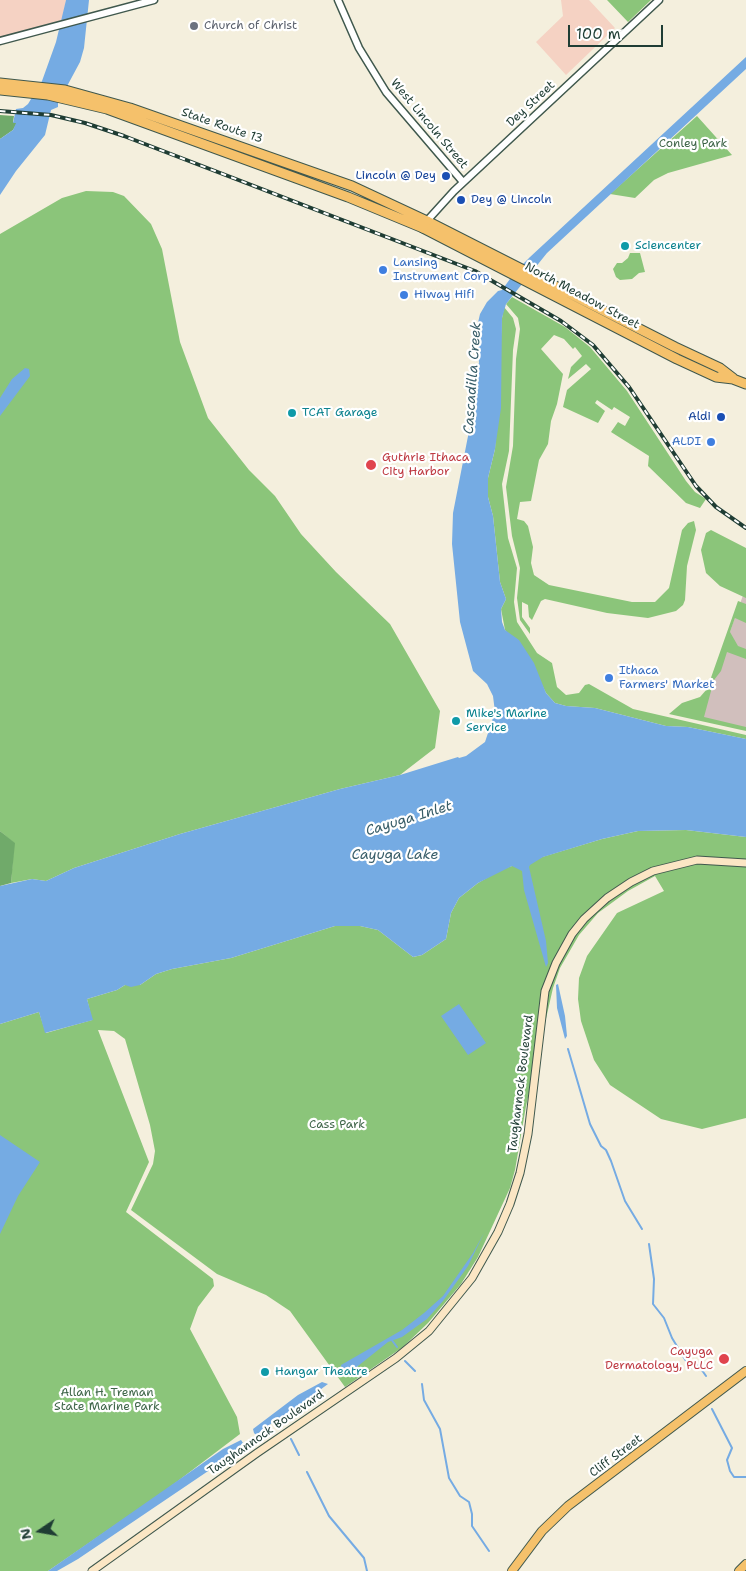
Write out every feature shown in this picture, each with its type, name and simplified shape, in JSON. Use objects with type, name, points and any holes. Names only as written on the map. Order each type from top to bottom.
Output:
[{"type":"highway","name":"State Route 13","points":[[0,83],[6,88],[82,98],[177,124],[352,186],[416,214],[425,224]]},
{"type":"highway","name":"State Route 13","points":[[82,98],[283,175],[425,224]]},
{"type":"highway","name":"North Meadow Street","points":[[425,224],[549,287],[720,368],[733,378],[746,384]]},
{"type":"main road","name":"Taughannock Boulevard","points":[[92,1571],[257,1453],[401,1354],[434,1326],[456,1301],[480,1264],[504,1219],[516,1186],[528,1134],[546,991],[556,963],[572,934],[584,919],[607,898],[631,882],[653,871],[697,860],[746,863]]},
{"type":"main road","name":"Cliff Street","points":[[512,1571],[542,1531],[568,1506],[746,1371]]},
{"type":"main road","points":[[739,1571],[746,1564]]},
{"type":"street","points":[[0,41],[154,0]]},
{"type":"street","name":"West Lincoln Street","points":[[338,0],[359,48],[386,92],[463,182]]},
{"type":"street","name":"Dey Street","points":[[425,224],[463,182],[659,0]]},
{"type":"shaded area","points":[[0,0],[66,0],[62,20],[0,37]]},
{"type":"shaded area","points":[[561,0],[589,0],[615,28],[566,75],[536,42],[563,16]]},
{"type":"shaded area","points":[[746,587],[746,729],[699,718]]},
{"type":"green space","points":[[607,0],[651,0],[628,22]]},
{"type":"green space","points":[[0,115],[14,116],[13,122],[17,123],[13,130],[0,139]]},
{"type":"green space","name":"Conley Park","points":[[697,116],[732,155],[668,173],[654,180],[635,198],[610,194]]},
{"type":"green space","points":[[86,191],[113,192],[124,196],[151,224],[162,249],[180,342],[208,418],[249,470],[275,496],[301,534],[336,572],[390,624],[440,711],[435,748],[400,775],[340,789],[180,834],[74,868],[46,881],[32,879],[11,883],[14,843],[0,831],[0,234],[62,198]]},
{"type":"green space","points":[[630,253],[640,253],[645,272],[639,273],[632,279],[620,280],[616,277],[613,269],[617,263],[622,263],[628,258]]},
{"type":"green space","points":[[512,297],[565,327],[590,347],[627,391],[686,481],[695,492],[706,499],[700,508],[686,503],[648,466],[649,456],[611,432],[618,422],[625,426],[630,417],[614,407],[612,410],[597,400],[595,403],[605,411],[598,423],[563,407],[567,390],[591,369],[586,364],[568,379],[571,367],[582,356],[575,347],[573,349],[564,339],[554,335],[541,349],[563,374],[557,404],[551,421],[548,444],[539,460],[531,501],[520,502],[517,519],[524,521],[528,526],[533,547],[531,563],[534,575],[549,585],[632,602],[655,602],[669,588],[682,530],[688,523],[694,521],[696,530],[687,566],[685,600],[683,605],[676,611],[648,618],[607,613],[545,599],[541,601],[532,620],[529,617],[528,605],[522,602],[522,617],[530,628],[530,634],[520,620],[517,598],[520,568],[512,536],[506,487],[513,446],[516,359],[520,329],[518,318],[506,304]]},
{"type":"green space","points":[[504,307],[513,318],[516,329],[513,350],[509,451],[502,484],[508,538],[517,568],[514,602],[517,622],[537,653],[552,663],[557,687],[566,695],[579,693],[585,685],[589,684],[633,709],[746,735],[746,739],[688,727],[666,726],[595,708],[566,706],[555,703],[546,693],[539,679],[505,630],[501,609],[506,599],[500,582],[493,516],[488,497],[488,478],[495,449]]},
{"type":"green space","points":[[711,530],[746,548],[746,598],[720,586],[706,573],[701,550],[706,533]]},
{"type":"green space","points":[[738,601],[746,604],[746,623],[735,618],[730,632],[738,646],[746,649],[746,659],[727,652],[721,671],[714,680],[704,717],[746,727],[746,731],[669,714],[682,703],[700,697],[707,689]]},
{"type":"green space","name":"Cass Park","points":[[686,830],[746,837],[746,1118],[702,1129],[661,1119],[610,1085],[594,1060],[581,1021],[578,999],[579,978],[587,956],[617,913],[664,891],[655,876],[628,891],[598,913],[579,935],[560,968],[553,988],[526,1106],[510,1188],[478,1257],[461,1284],[428,1323],[403,1347],[345,1387],[290,1311],[266,1295],[217,1274],[131,1210],[153,1164],[155,1151],[150,1125],[125,1039],[114,1031],[98,1030],[149,1162],[126,1212],[213,1279],[214,1286],[198,1307],[190,1329],[237,1417],[240,1434],[162,1493],[48,1571],[0,1571],[0,1024],[39,1012],[46,1033],[92,1020],[87,999],[117,990],[125,985],[140,985],[156,974],[172,969],[231,958],[335,926],[360,926],[378,930],[413,957],[422,955],[446,939],[451,913],[459,898],[478,883],[502,869],[602,839],[638,831]]},
{"type":"green space","points":[[0,831],[15,843],[11,883],[0,886]]},
{"type":"water","points":[[66,0],[89,0],[84,48],[80,62],[58,103],[58,107],[51,110],[45,135],[16,171],[0,195],[0,139],[13,130],[16,123],[13,123],[16,109],[23,108],[28,104],[42,81],[56,42]]},
{"type":"water","name":"Cayuga Lake","points":[[746,57],[746,69],[547,253],[506,304],[502,318],[501,408],[495,449],[488,478],[488,497],[493,516],[500,582],[506,599],[501,609],[502,622],[505,630],[519,640],[534,663],[546,693],[555,703],[566,706],[595,708],[666,726],[688,727],[746,739],[746,837],[686,830],[638,831],[602,839],[543,857],[530,865],[546,941],[548,963],[546,967],[524,890],[522,871],[512,866],[478,883],[459,898],[451,913],[446,939],[422,955],[413,957],[378,930],[360,926],[335,926],[231,958],[172,969],[156,974],[140,985],[131,987],[125,985],[117,990],[87,999],[93,1020],[45,1033],[39,1012],[0,1024],[0,886],[32,879],[46,881],[74,868],[180,834],[466,756],[485,742],[495,712],[493,696],[487,684],[473,671],[460,622],[452,544],[453,513],[469,431],[471,372],[475,371],[479,363],[477,327],[480,314],[487,302],[498,291],[502,290],[515,272],[530,257]]},
{"type":"water","points":[[25,368],[29,369],[30,376],[0,416],[0,398],[12,379]]},
{"type":"water","points":[[558,984],[565,1016],[567,1036],[565,1039],[557,1008],[556,985]]},
{"type":"water","points":[[459,1004],[486,1043],[468,1055],[441,1016]]},
{"type":"water","points":[[0,1135],[40,1162],[18,1196],[0,1234]]},
{"type":"water","points":[[484,1233],[468,1266],[443,1301],[427,1319],[402,1337],[388,1342],[348,1374],[342,1373],[341,1365],[402,1330],[443,1296],[473,1253]]},
{"type":"water","points":[[322,1382],[328,1384],[281,1417],[281,1426],[272,1423],[256,1435],[254,1433],[253,1429],[298,1395]]},
{"type":"water","points":[[241,1440],[243,1443],[223,1461],[78,1559],[57,1571],[48,1571],[223,1449]]},
{"type":"waterway","points":[[568,1049],[590,1124],[601,1146],[606,1150],[625,1201],[642,1229]]},
{"type":"waterway","points":[[649,1244],[654,1279],[653,1304],[664,1318],[672,1338],[686,1361],[699,1366],[706,1376]]},
{"type":"waterway","points":[[391,1339],[397,1347]]},
{"type":"waterway","points":[[405,1361],[415,1371]]},
{"type":"waterway","points":[[422,1384],[424,1400],[440,1429],[449,1478],[460,1496],[469,1502],[472,1526],[489,1551]]},
{"type":"waterway","points":[[712,1409],[732,1448],[727,1460],[730,1471],[734,1477],[746,1477]]},
{"type":"waterway","points":[[291,1439],[299,1455]]},
{"type":"waterway","points":[[307,1472],[329,1516],[364,1558],[367,1571]]},
{"type":"railway","points":[[0,111],[51,115],[85,123],[124,136],[475,271],[561,321],[593,345],[629,387],[696,486],[716,507],[746,528]]},
{"type":"place","name":"Church of Christ","points":[[194,26]]},
{"type":"place","name":"Lincoln @ Dey","points":[[446,176]]},
{"type":"place","name":"Dey @ Lincoln","points":[[461,200]]},
{"type":"place","name":"Sciencenter","points":[[625,246]]},
{"type":"place","name":"Lansing Instrument Corp","points":[[383,270]]},
{"type":"place","name":"Hiway Hifi","points":[[404,295]]},
{"type":"place","name":"TCAT Garage","points":[[292,413]]},
{"type":"place","name":"Aldi","points":[[721,417]]},
{"type":"place","name":"ALDI","points":[[711,442]]},
{"type":"place","name":"Guthrie Ithaca City Harbor","points":[[371,465]]},
{"type":"place","name":"Ithaca Farmers' Market","points":[[609,678]]},
{"type":"place","name":"Mike's Marine Service","points":[[456,721]]},
{"type":"place","name":"Cayuga Dermatology, PLLC","points":[[724,1359]]},
{"type":"place","name":"Hangar Theatre","points":[[265,1372]]},
{"type":"water label","name":"Cascadilla Creek","points":[[473,378]]},
{"type":"water label","name":"Cayuga Inlet","points":[[409,819]]},
{"type":"park label","name":"Allan H. Treman State Marine Park","points":[[107,1400]]}]
